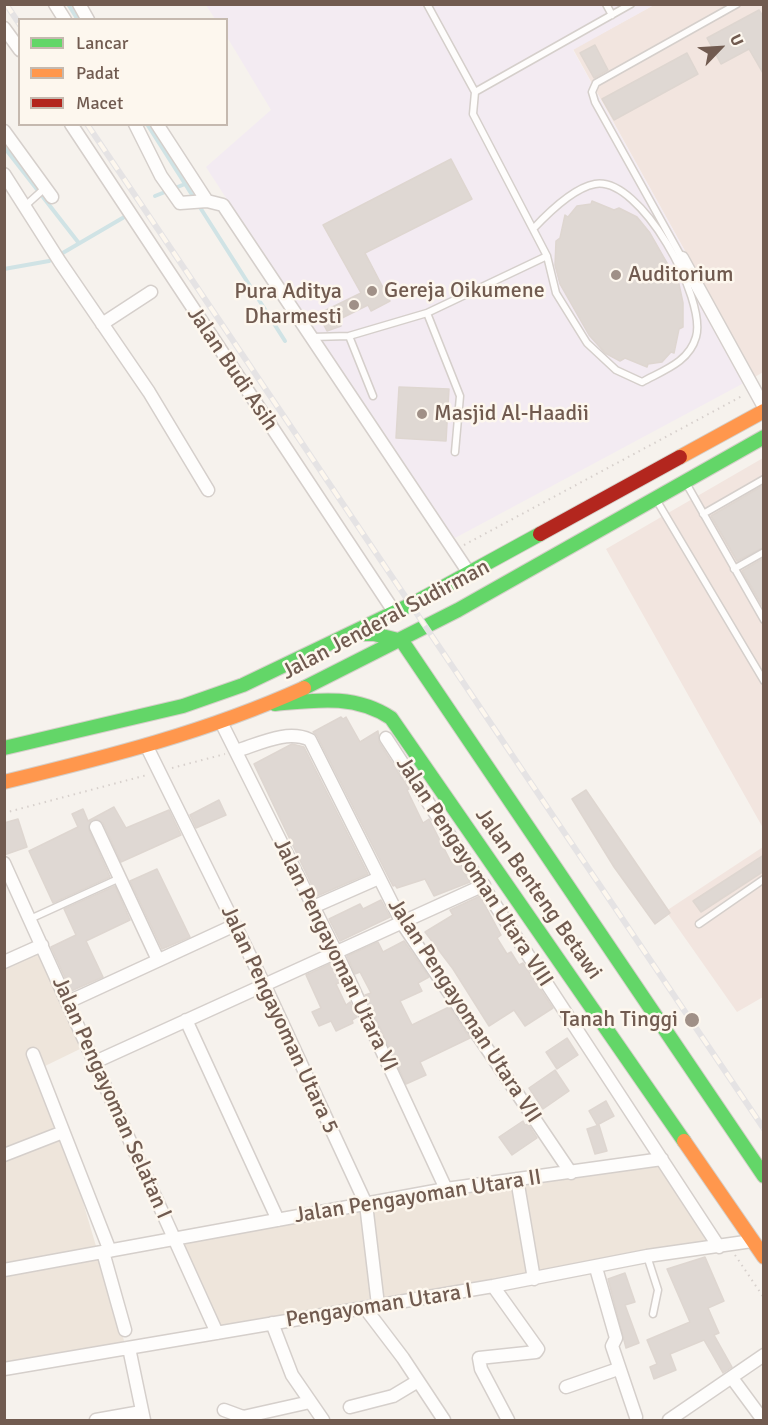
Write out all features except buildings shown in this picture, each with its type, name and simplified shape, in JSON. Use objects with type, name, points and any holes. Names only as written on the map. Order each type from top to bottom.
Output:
[{"type":"main road","name":"Jalan Jenderal Sudirman","points":[[4,748],[183,706],[243,685],[395,613],[764,409]]},
{"type":"main road","name":"Jalan Jenderal Sudirman","points":[[4,782],[146,745],[269,705],[402,641],[684,480],[764,437]]},
{"type":"main road","points":[[351,634],[374,634],[402,641]]},
{"type":"main road","name":"Jalan Benteng Betawi","points":[[402,641],[764,1176]]},
{"type":"main road","points":[[277,669],[289,695]]},
{"type":"main road","name":"Jalan Benteng Betawi","points":[[269,705],[356,702],[370,705],[391,718],[764,1257]]},
{"type":"street","points":[[55,4],[64,18]]},
{"type":"street","points":[[79,4],[87,18]]},
{"type":"street","points":[[4,28],[18,47]]},
{"type":"street","name":"Jalan Budi Asih","points":[[72,126],[395,613]]},
{"type":"street","points":[[138,126],[161,176],[180,203],[202,201],[223,205],[469,573]]},
{"type":"street","points":[[158,126],[202,201]]},
{"type":"street","points":[[4,131],[49,193]]},
{"type":"street","points":[[152,154],[170,145]]},
{"type":"street","points":[[4,174],[60,262],[149,392],[208,490]]},
{"type":"street","points":[[682,258],[764,409]]},
{"type":"street","points":[[102,324],[151,292]]},
{"type":"street","name":"Jalan Pengayoman Utara VI","points":[[221,722],[336,954],[447,1189]]},
{"type":"street","name":"Jalan Pengayoman Utara VII","points":[[236,751],[282,737],[298,735],[310,740],[402,923],[571,1173]]},
{"type":"street","name":"Jalan Pengayoman Utara VIII","points":[[386,738],[662,1159],[724,1246]]},
{"type":"street","name":"Jalan Pengayoman Utara 5","points":[[146,745],[264,984],[366,1204],[371,1306]]},
{"type":"street","points":[[96,827],[158,960]]},
{"type":"street","name":"Jalan Pengayoman Selatan I","points":[[4,863],[218,1333]]},
{"type":"street","points":[[313,907],[379,878]]},
{"type":"street","points":[[94,1062],[484,885]]},
{"type":"street","points":[[68,1002],[235,926]]},
{"type":"street","points":[[4,962],[42,945]]},
{"type":"street","points":[[186,1020],[278,1220]]},
{"type":"street","points":[[33,1054],[107,1251],[125,1330]]},
{"type":"street","points":[[4,1155],[63,1132]]},
{"type":"street","name":"Jalan Pengayoman Utara II","points":[[4,1270],[447,1189],[662,1159]]},
{"type":"street","points":[[517,1179],[534,1279]]},
{"type":"street","name":"Pengayoman Utara I","points":[[4,1369],[494,1287],[647,1256],[753,1241]]},
{"type":"street","points":[[596,1268],[616,1338],[612,1346],[618,1369],[636,1417]]},
{"type":"street","points":[[494,1287],[538,1349],[536,1352],[479,1358],[481,1369],[508,1420]]},
{"type":"street","points":[[371,1306],[444,1420]]},
{"type":"street","points":[[272,1323],[292,1375],[323,1420]]},
{"type":"street","points":[[96,1420],[143,1416],[129,1348]]},
{"type":"street","points":[[669,1420],[764,1355]]},
{"type":"street","points":[[566,1387],[618,1369]]},
{"type":"street","points":[[732,1378],[763,1420]]},
{"type":"street","points":[[350,1407],[393,1396],[418,1381]]},
{"type":"street","points":[[224,1410],[243,1417],[309,1402]]},
{"type":"lane","points":[[427,4],[475,92],[474,114],[533,229],[547,256],[556,293],[587,343],[616,370],[642,382],[685,358],[697,336],[697,306],[663,237],[639,203],[618,188],[596,184],[556,204],[533,229]]},
{"type":"lane","points":[[606,4],[612,15]]},
{"type":"lane","points":[[475,92],[631,4]]},
{"type":"lane","points":[[682,258],[595,102],[592,92],[596,83],[737,4]]},
{"type":"lane","points":[[25,206],[49,193]]},
{"type":"lane","points":[[311,337],[349,336],[427,313],[547,256]]},
{"type":"lane","points":[[427,313],[460,396],[455,452]]},
{"type":"lane","points":[[349,336],[373,396]]},
{"type":"lane","points":[[703,514],[764,479]]},
{"type":"lane","points":[[684,480],[764,620]]},
{"type":"lane","points":[[654,497],[761,672],[764,681]]},
{"type":"lane","points":[[734,568],[764,552]]},
{"type":"lane","points":[[30,919],[120,878]]},
{"type":"lane","points":[[699,924],[764,879]]},
{"type":"lane","points":[[647,1256],[658,1290],[653,1314]]},
{"type":"path","points":[[453,550],[754,389]]},
{"type":"path","points":[[4,813],[236,751]]},
{"type":"path","points":[[566,949],[587,934]]},
{"type":"path","points":[[724,1246],[764,1298]]},
{"type":"shaded area","points":[[206,5],[654,5],[573,50],[755,377],[455,538],[401,468],[206,167],[271,110],[228,39],[228,18],[214,18]]},
{"type":"shaded area","points":[[654,5],[763,5],[763,372],[755,377],[573,49]]},
{"type":"shaded area","points":[[763,458],[763,828],[606,549]]},
{"type":"shaded area","points":[[763,847],[763,997],[737,1012],[666,911]]},
{"type":"shaded area","points":[[38,952],[82,1048],[43,1067],[125,1344],[5,1366],[5,961]]},
{"type":"shaded area","points":[[661,1164],[715,1245],[539,1273],[523,1183]]},
{"type":"shaded area","points":[[513,1184],[528,1275],[383,1301],[372,1208]]},
{"type":"shaded area","points":[[361,1208],[370,1299],[220,1328],[181,1242]]},
{"type":"waterway","points":[[68,4],[77,18]]},
{"type":"waterway","points":[[148,126],[285,341]]},
{"type":"waterway","points":[[4,147],[78,242]]},
{"type":"waterway","points":[[155,196],[185,184]]},
{"type":"waterway","points":[[4,269],[49,261],[126,216]]},
{"type":"railway","points":[[6,4],[18,22]]},
{"type":"railway","points":[[88,126],[764,1129]]},
{"type":"traffic: fast","points":[[304,688],[458,610],[764,437]]},
{"type":"traffic: fast","points":[[4,748],[183,706],[243,685],[416,602],[540,534]]},
{"type":"traffic: fast","points":[[352,634],[374,634],[402,641],[764,1176]]},
{"type":"traffic: fast","points":[[275,704],[335,700],[363,705],[391,718],[684,1141]]},
{"type":"traffic: slow","points":[[680,457],[764,411]]},
{"type":"traffic: slow","points":[[4,782],[156,742],[231,718],[304,688]]},
{"type":"traffic: slow","points":[[684,1141],[764,1257]]},
{"type":"traffic: jam","points":[[540,534],[680,457]]},
{"type":"place","name":"Auditorium","points":[[616,275]]},
{"type":"place","name":"Gereja Oikumene","points":[[372,291]]},
{"type":"place","name":"Pura Aditya Dharmesti","points":[[354,305]]},
{"type":"place","name":"Masjid Al-Haadii","points":[[422,414]]},
{"type":"place","name":"Tanah Tinggi","points":[[692,1020]]}]
